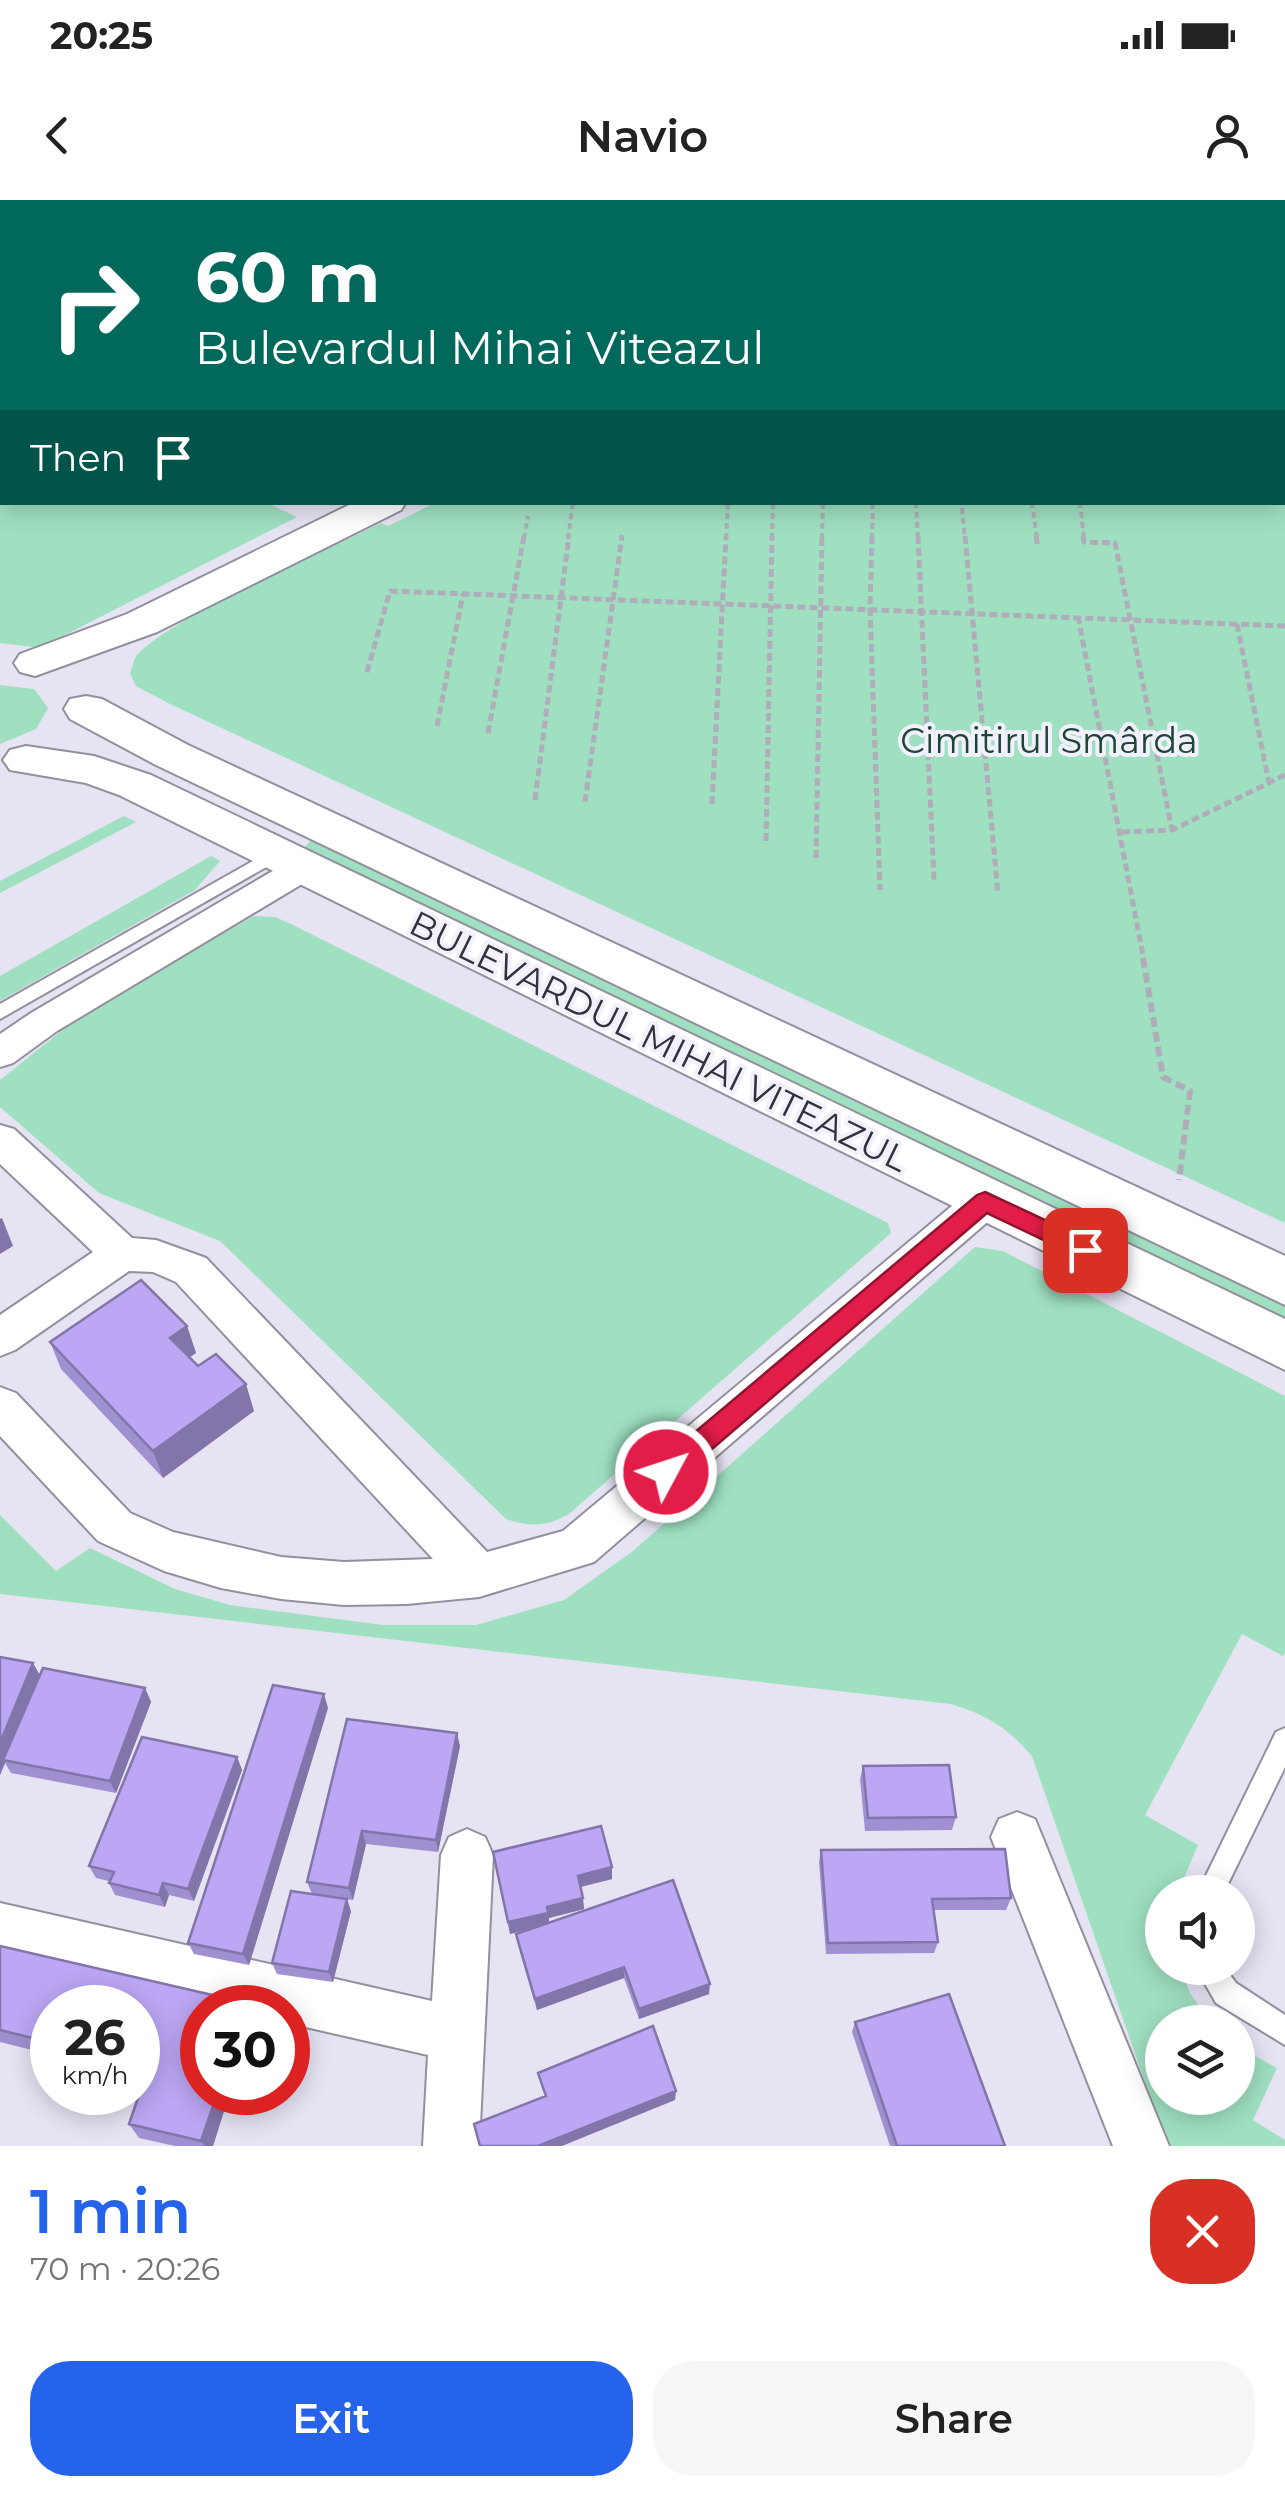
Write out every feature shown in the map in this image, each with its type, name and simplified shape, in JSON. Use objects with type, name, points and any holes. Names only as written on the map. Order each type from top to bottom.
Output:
[{"type":"main road","points":[[18,663],[142,623],[381,505]]},
{"type":"main road","points":[[13,763],[68,738],[80,724],[86,702],[142,623]]},
{"type":"main road","name":"BULEVARDUL MIHAI VITEAZUL","points":[[18,663],[64,672],[78,682],[86,702],[172,755],[1285,1282]]},
{"type":"main road","name":"BULEVARDUL MIHAI VITEAZUL","points":[[13,763],[106,773],[1285,1346]]},
{"type":"street","points":[[0,1053],[291,860]]},
{"type":"street","points":[[0,1140],[122,1254]]},
{"type":"street","points":[[0,1406],[98,1513],[134,1538],[198,1560],[286,1579],[361,1584],[479,1576],[547,1560],[578,1546],[985,1201]]},
{"type":"street","points":[[0,1338],[122,1254],[156,1256],[190,1270],[479,1576]]},
{"type":"street","points":[[1017,1837],[1141,2146]]},
{"type":"street","points":[[451,2146],[467,1855]]},
{"type":"street","points":[[0,1930],[455,2034]]},
{"type":"lane","points":[[0,1012],[291,860]]},
{"type":"lane","points":[[1219,1875],[1285,1740]]},
{"type":"lane","points":[[1221,1985],[1285,2032]]},
{"type":"path","points":[[536,800],[573,505]]},
{"type":"path","points":[[712,804],[728,505]]},
{"type":"path","points":[[766,841],[773,505]]},
{"type":"path","points":[[816,858],[822,505]]},
{"type":"path","points":[[873,505],[870,608],[880,890]]},
{"type":"path","points":[[916,505],[934,880]]},
{"type":"path","points":[[1032,505],[1038,548]]},
{"type":"path","points":[[1080,505],[1084,542],[1115,543],[1172,830]]},
{"type":"path","points":[[962,508],[998,894]]},
{"type":"path","points":[[488,733],[528,516]]},
{"type":"path","points":[[585,802],[622,536]]},
{"type":"path","points":[[368,672],[390,591],[1285,626]]},
{"type":"path","points":[[437,726],[463,594]]},
{"type":"path","points":[[1078,616],[1122,832],[1163,1077],[1190,1092],[1178,1191]]},
{"type":"path","points":[[1237,624],[1270,782]]},
{"type":"path","points":[[1122,832],[1172,830],[1285,775]]},
{"type":"green space","points":[[0,505],[271,505],[297,517],[53,641],[33,647],[0,643]]},
{"type":"green space","name":"Cimitirul Smârda","points":[[431,505],[1285,505],[1285,1223],[136,686],[130,673],[135,658],[176,626],[381,523],[388,526]]},
{"type":"green space","points":[[0,685],[34,689],[48,708],[36,729],[0,744]]},
{"type":"green space","points":[[124,816],[136,822],[0,893],[0,881]]},
{"type":"green space","points":[[312,838],[1285,1303],[1285,1329],[304,849]]},
{"type":"green space","points":[[211,856],[220,861],[195,890],[0,1001],[0,976]]},
{"type":"green space","points":[[254,916],[275,917],[291,924],[888,1223],[891,1233],[569,1514],[538,1524],[506,1519],[220,1241],[99,1193],[0,1107],[0,1080],[80,1016]]},
{"type":"green space","points":[[975,1247],[1003,1251],[1285,1396],[1285,1653],[1283,1656],[1242,1634],[1145,1815],[1198,1845],[1185,1875],[1145,1875],[1145,1985],[1187,1985],[1198,2005],[1145,2005],[1145,2082],[1032,1756],[1005,1730],[975,1713],[951,1704],[0,1594],[0,1515],[56,1571],[90,1548],[175,1589],[230,1605],[383,1625],[476,1625],[564,1600],[633,1551]]},
{"type":"green space","points":[[1255,2056],[1277,2068],[1253,2120],[1285,2140],[1285,2146],[1167,2146],[1156,2115],[1255,2115]]},
{"type":"building","points":[[141,1280],[187,1326],[170,1338],[198,1366],[216,1354],[246,1384],[153,1451],[50,1342]]},
{"type":"building","points":[[0,1657],[33,1663],[0,1743]]},
{"type":"building","points":[[43,1668],[145,1688],[110,1781],[3,1760]]},
{"type":"building","points":[[273,1685],[324,1694],[243,1954],[188,1943]]},
{"type":"building","points":[[347,1719],[457,1733],[436,1840],[362,1831],[349,1888],[307,1882]]},
{"type":"building","points":[[142,1737],[237,1757],[188,1889],[163,1883],[159,1895],[109,1883],[114,1872],[89,1866]]},
{"type":"building","points":[[949,1765],[956,1817],[868,1818],[863,1766]]},
{"type":"building","points":[[601,1826],[612,1867],[578,1876],[583,1898],[547,1907],[548,1913],[508,1922],[493,1852]]},
{"type":"building","points":[[1005,1849],[1011,1898],[932,1899],[938,1942],[828,1943],[821,1850]]},
{"type":"building","points":[[673,1880],[710,1984],[639,2009],[624,1967],[535,1999],[516,1934]]},
{"type":"building","points":[[291,1891],[347,1899],[329,1972],[272,1963]]},
{"type":"building","points":[[0,1946],[180,1988],[180,2115],[210,2115],[201,2141],[129,2124],[132,2115],[160,2115],[160,1985],[30,1985],[30,2038],[0,2030]]},
{"type":"building","points":[[949,1994],[1005,2146],[897,2146],[855,2022]]},
{"type":"building","points":[[653,2026],[676,2091],[538,2146],[480,2146],[474,2124],[546,2096],[538,2073]]},
{"type":"route","points":[[666,1472],[985,1201],[1085,1250]]}]
